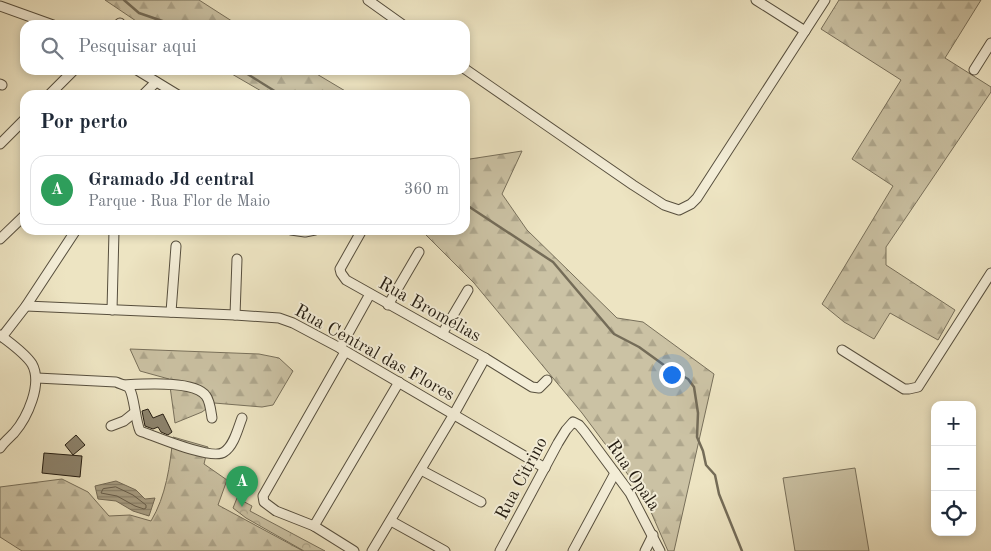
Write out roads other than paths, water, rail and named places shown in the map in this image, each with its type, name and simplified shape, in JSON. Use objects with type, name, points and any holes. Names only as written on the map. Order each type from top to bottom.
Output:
[{"type":"street","points":[[368,0],[396,20]]},
{"type":"street","points":[[756,0],[805,31]]},
{"type":"street","points":[[470,73],[633,185],[664,205],[679,210],[697,198],[825,0]]},
{"type":"street","points":[[0,6],[39,20]]},
{"type":"street","points":[[974,70],[991,43]]},
{"type":"street","points":[[54,90],[69,75]]},
{"type":"street","points":[[145,75],[170,90]]},
{"type":"street","points":[[148,90],[156,82]]},
{"type":"street","points":[[0,144],[20,124]]},
{"type":"street","points":[[0,239],[20,220]]},
{"type":"street","points":[[0,448],[15,432],[26,413],[35,392],[37,378],[32,364],[1,336],[26,306],[73,235]]},
{"type":"street","points":[[112,310],[114,235]]},
{"type":"street","name":"Rua Bromélias","points":[[359,235],[340,269],[346,280],[485,358],[532,387],[539,388],[547,380]]},
{"type":"street","points":[[172,312],[176,246]]},
{"type":"street","points":[[388,305],[419,252]]},
{"type":"street","points":[[235,314],[237,259]]},
{"type":"street","points":[[842,350],[904,389],[909,390],[918,387],[991,273]]},
{"type":"street","points":[[442,334],[468,290]]},
{"type":"street","points":[[354,551],[314,526],[269,508],[264,502],[265,491],[342,350],[370,294]]},
{"type":"street","name":"Rua Central das Flores","points":[[26,306],[235,314],[279,318],[293,323],[399,382],[546,468]]},
{"type":"street","points":[[372,551],[454,414],[485,358]]},
{"type":"street","points":[[37,378],[116,382],[131,391],[134,413],[140,431],[195,450],[217,455],[225,452],[231,444],[242,418]]},
{"type":"street","points":[[314,526],[399,382]]},
{"type":"street","points":[[123,385],[160,383],[199,390],[207,397],[212,418]]},
{"type":"street","points":[[111,426],[119,424],[134,413]]},
{"type":"street","name":"Rua Citrino","points":[[500,551],[558,443],[573,422]]},
{"type":"street","name":"Rua Opala","points":[[573,422],[579,425],[630,493],[660,551]]},
{"type":"street","points":[[421,470],[481,502]]},
{"type":"street","points":[[573,551],[615,473]]},
{"type":"street","points":[[391,521],[445,551]]},
{"type":"street","points":[[645,551],[653,535]]},
{"type":"water","points":[[116,481],[136,490],[145,499],[155,498],[149,516],[133,511],[116,501],[98,499],[95,486]]},
{"type":"waterway","points":[[124,0],[139,13],[159,20]]},
{"type":"waterway","points":[[249,75],[273,90]]},
{"type":"waterway","points":[[470,207],[553,262],[614,334],[639,347],[668,368],[688,379],[694,387],[698,413],[697,437],[706,465],[715,475],[719,494],[742,551]]},
{"type":"place","name":"Gramado Jd central","points":[[242,507]]}]
